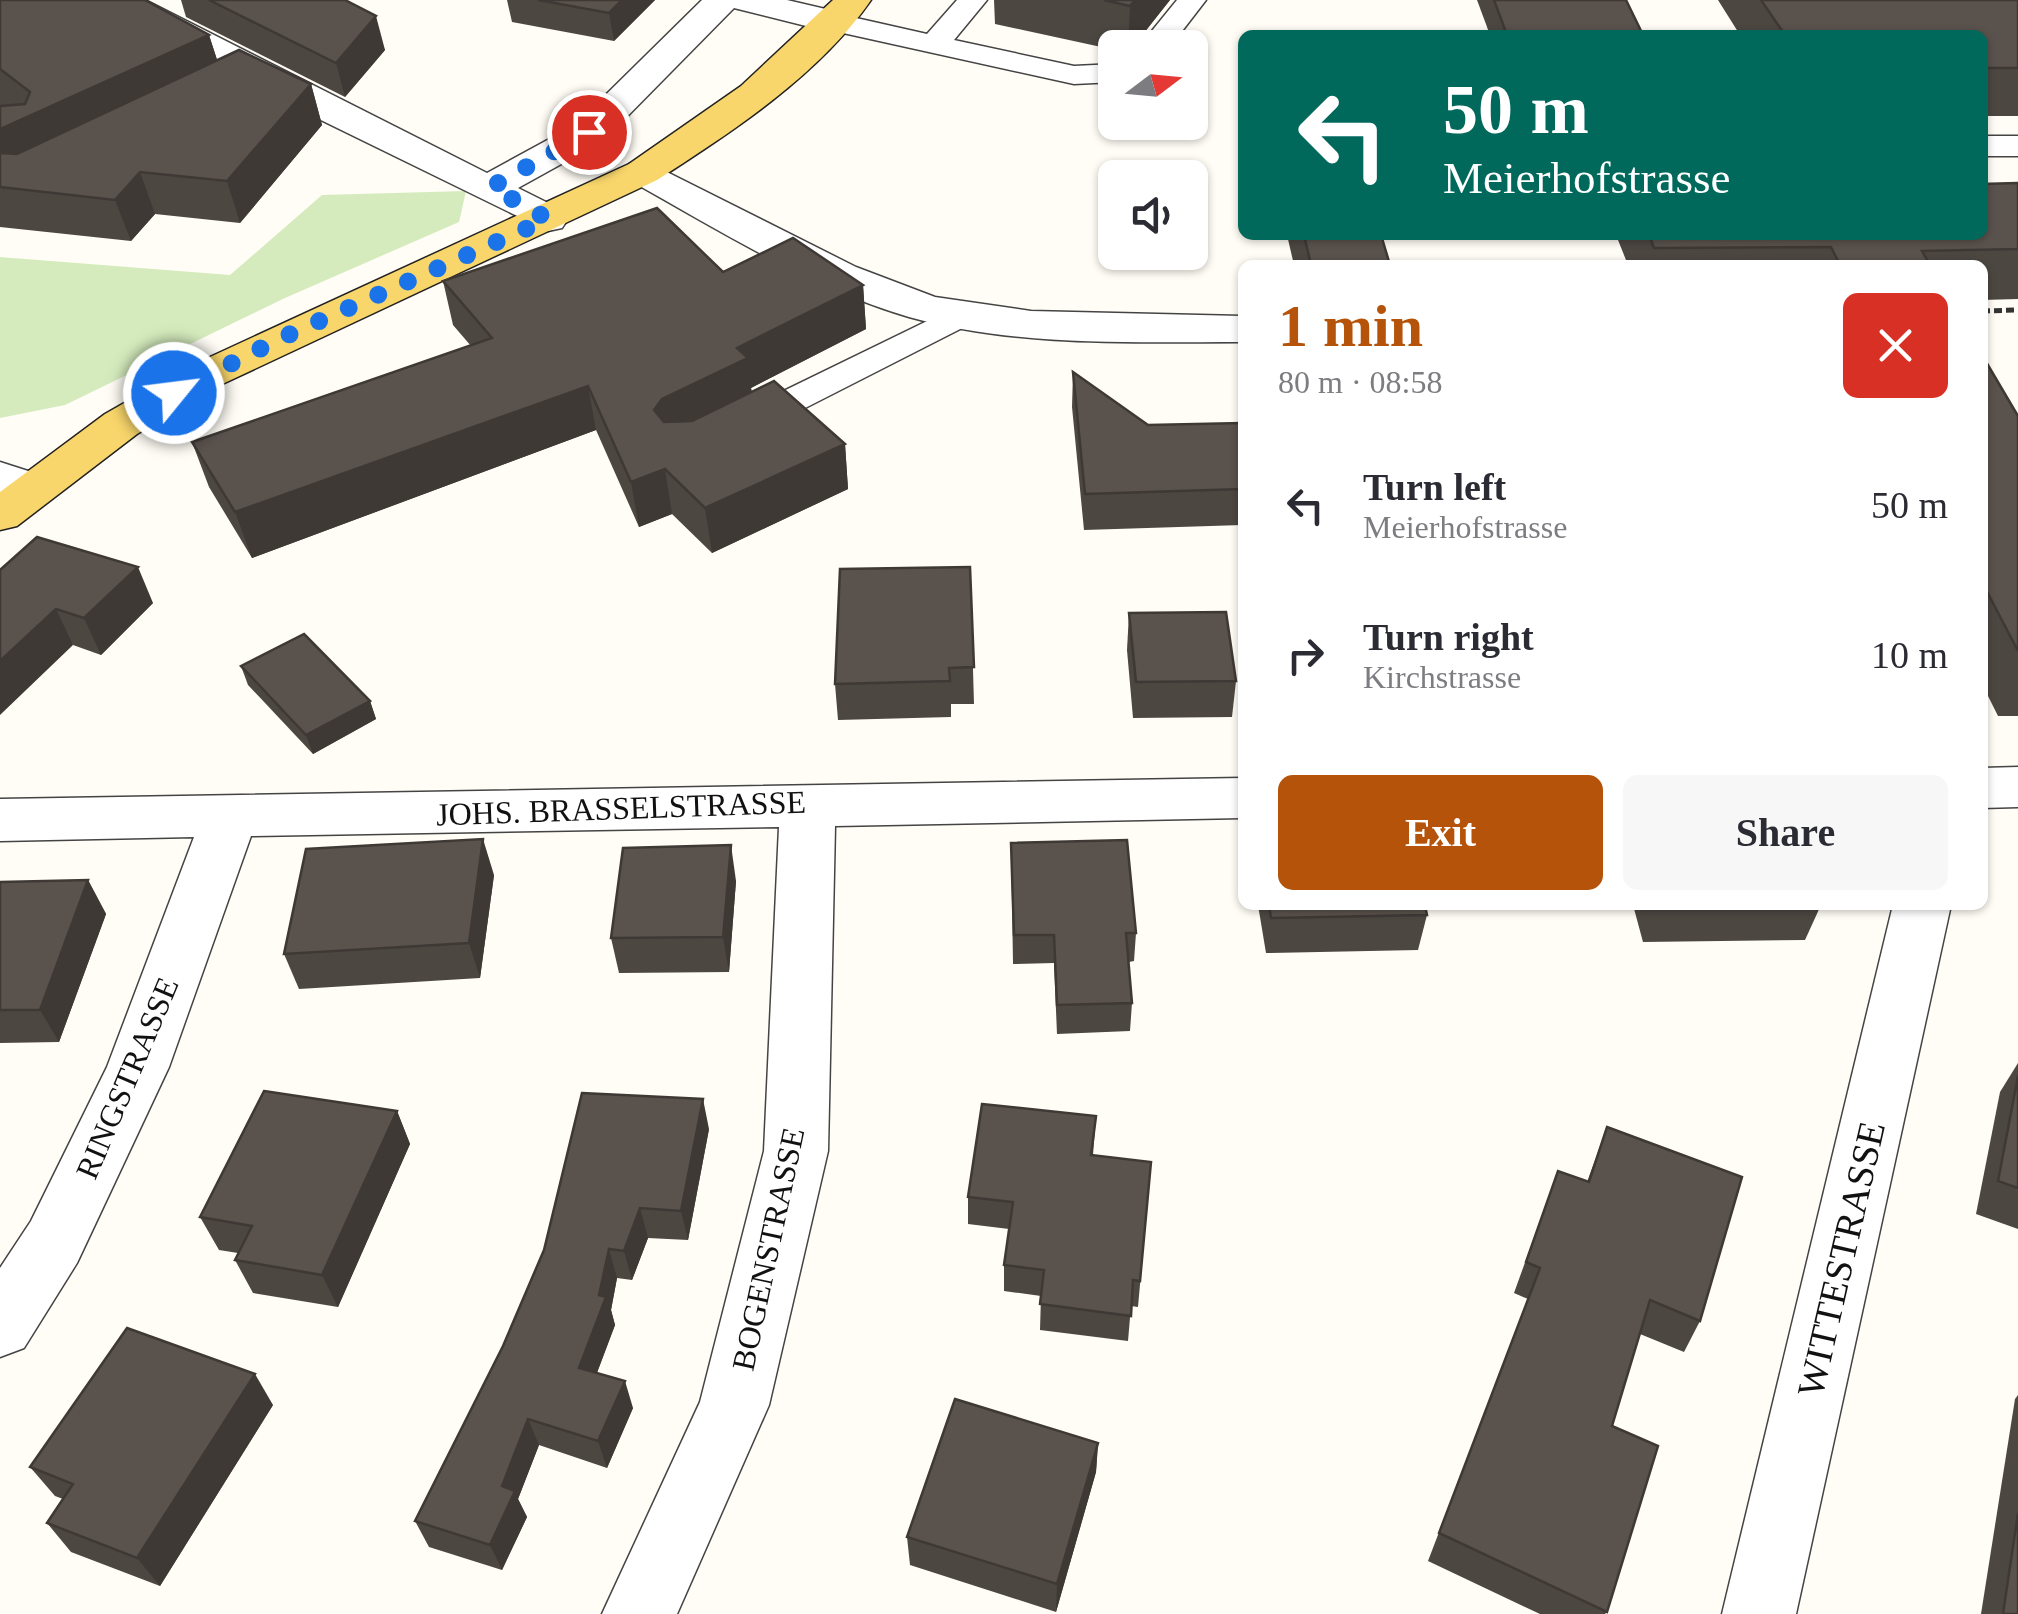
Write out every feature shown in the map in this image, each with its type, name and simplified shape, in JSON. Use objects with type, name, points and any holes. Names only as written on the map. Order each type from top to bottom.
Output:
[{"type":"main road","points":[[11,494],[200,378],[643,172],[710,131],[844,11]]},
{"type":"street","points":[[491,187],[589,132],[722,0]]},
{"type":"street","points":[[742,0],[844,11]]},
{"type":"street","points":[[106,2],[491,187],[548,219]]},
{"type":"street","points":[[643,172],[814,260],[909,303],[960,316],[1066,326],[1238,329]]},
{"type":"street","points":[[1988,788],[2018,787]]},
{"type":"street","name":"JOHS. BRASSELSTRASSE","points":[[0,820],[230,819],[808,803],[1238,798]]},
{"type":"street","name":"BOGENSTRASSE","points":[[639,1614],[734,1406],[796,1152],[808,803]]},
{"type":"street","name":"RINGSTRASSE","points":[[0,1326],[54,1242],[138,1067],[230,819]]},
{"type":"street","name":"WITTESTRASSE","points":[[1759,1614],[1921,910]]},
{"type":"lane","points":[[934,44],[973,0]]},
{"type":"lane","points":[[1168,30],[1192,0]]},
{"type":"lane","points":[[844,11],[934,44],[1074,75],[1098,74]]},
{"type":"lane","points":[[218,90],[254,73]]},
{"type":"lane","points":[[1988,146],[2018,146]]},
{"type":"lane","points":[[701,446],[960,316]]},
{"type":"path","points":[[1988,311],[2018,310]]},
{"type":"green space","points":[[466,191],[459,222],[285,298],[65,405],[0,418],[0,257],[230,275],[322,195]]},
{"type":"building","points":[[0,0],[145,0],[209,35],[0,129],[0,106],[25,104],[30,92],[0,69]]},
{"type":"building","points":[[209,0],[345,0],[376,16],[336,63]]},
{"type":"building","points":[[538,0],[622,0],[609,13]]},
{"type":"building","points":[[1104,0],[1135,0],[1130,6]]},
{"type":"building","points":[[1494,0],[1626,0],[1641,30],[1505,30]]},
{"type":"building","points":[[1761,0],[2018,0],[2018,68],[1988,68],[1988,30],[1782,30]]},
{"type":"building","points":[[239,50],[311,84],[227,181],[140,172],[115,200],[0,187],[0,153],[17,154]]},
{"type":"building","points":[[2018,183],[2018,249],[1922,251],[1927,260],[1838,260],[1831,247],[1654,248],[1651,240],[1988,240],[1988,184]]},
{"type":"building","points":[[657,208],[723,272],[793,238],[863,285],[737,348],[748,358],[662,399],[654,410],[664,422],[692,421],[774,381],[845,444],[705,508],[665,469],[631,482],[588,386],[235,512],[192,442],[492,338],[443,281]]},
{"type":"building","points":[[1305,240],[1382,240],[1388,260],[1310,260]]},
{"type":"building","points":[[1988,365],[2018,416],[2018,651],[1988,594]]},
{"type":"building","points":[[1073,372],[1148,425],[1238,423],[1238,489],[1085,494]]},
{"type":"building","points":[[37,537],[138,567],[84,618],[56,609],[0,661],[0,570]]},
{"type":"building","points":[[970,567],[974,667],[949,668],[950,681],[835,684],[840,569]]},
{"type":"building","points":[[1226,612],[1236,681],[1136,682],[1129,613]]},
{"type":"building","points":[[304,634],[370,701],[306,735],[241,666]]},
{"type":"building","points":[[483,839],[469,943],[284,954],[306,849]]},
{"type":"building","points":[[1127,840],[1136,933],[1126,933],[1132,1003],[1057,1005],[1054,935],[1014,935],[1011,843]]},
{"type":"building","points":[[731,845],[723,937],[611,938],[623,848]]},
{"type":"building","points":[[88,880],[40,1010],[0,1010],[0,882]]},
{"type":"building","points":[[1270,910],[1426,910],[1427,915],[1271,918]]},
{"type":"building","points":[[2018,1076],[2018,1188],[1998,1181]]},
{"type":"building","points":[[264,1091],[397,1111],[322,1275],[235,1260],[252,1226],[200,1217]]},
{"type":"building","points":[[582,1093],[703,1099],[681,1211],[640,1208],[624,1251],[609,1249],[599,1295],[606,1297],[579,1368],[625,1381],[598,1441],[528,1419],[502,1486],[515,1491],[490,1545],[415,1521],[503,1346],[544,1250]]},
{"type":"building","points":[[982,1104],[1096,1116],[1091,1155],[1151,1162],[1140,1281],[1133,1280],[1131,1316],[1040,1304],[1044,1270],[1004,1265],[1013,1202],[968,1197]]},
{"type":"building","points":[[1607,1127],[1742,1177],[1700,1321],[1650,1300],[1612,1426],[1658,1446],[1607,1612],[1439,1533],[1540,1268],[1526,1262],[1558,1171],[1589,1182]]},
{"type":"building","points":[[127,1328],[255,1374],[137,1558],[47,1523],[73,1484],[30,1467]]},
{"type":"building","points":[[955,1399],[1098,1443],[1057,1584],[907,1537]]},
{"type":"building","points":[[2018,1513],[2018,1614],[2003,1614]]},
{"type":"route","points":[[174,393],[279,339],[548,219],[491,187],[589,132]]}]
